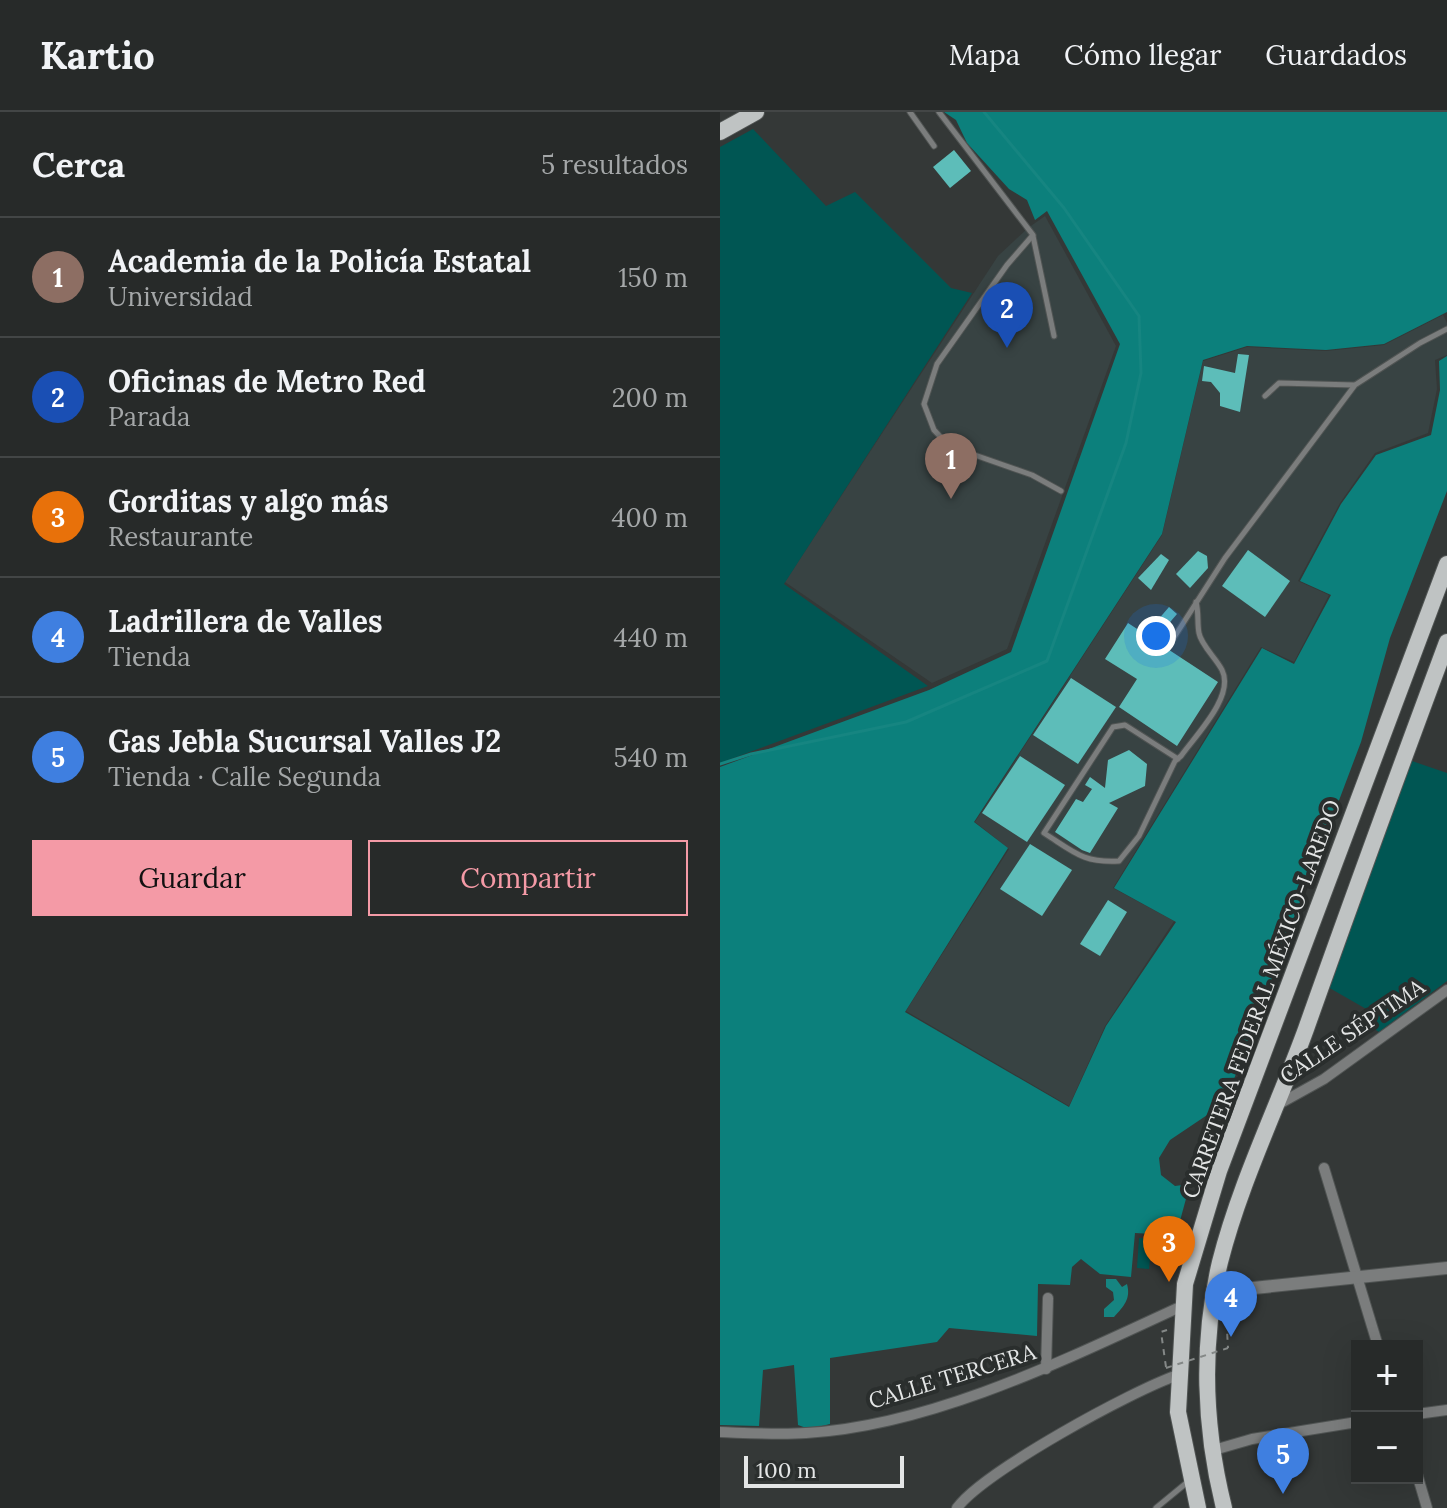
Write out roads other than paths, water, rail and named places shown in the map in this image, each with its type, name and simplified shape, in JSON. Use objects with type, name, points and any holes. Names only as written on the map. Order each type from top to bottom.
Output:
[{"type":"main road","points":[[720,132],[756,112]]},
{"type":"main road","name":"CARRETERA FEDERAL MÉXICO-LAREDO","points":[[1198,1508],[1172,1372],[1195,1249],[1219,1171],[1442,596],[1447,564]]},
{"type":"main road","points":[[1224,1508],[1206,1406],[1215,1292],[1231,1225],[1279,1104],[1447,642]]},
{"type":"street","name":"CALLE SÉPTIMA","points":[[1279,1104],[1324,1079],[1447,990]]},
{"type":"street","points":[[1324,1168],[1376,1340]]},
{"type":"street","points":[[1215,1292],[1355,1275],[1447,1268]]},
{"type":"street","points":[[1046,1369],[1048,1298]]},
{"type":"street","name":"CALLE TERCERA","points":[[720,1432],[807,1433],[869,1424],[966,1398],[1046,1369],[1182,1306]]},
{"type":"street","points":[[957,1508],[1016,1461],[1172,1372]]},
{"type":"street","points":[[1423,1413],[1447,1410]]},
{"type":"street","points":[[1214,1450],[1252,1439],[1351,1423]]},
{"type":"street","points":[[1420,1484],[1427,1508]]},
{"type":"lane","points":[[910,112],[934,146]]},
{"type":"lane","points":[[939,112],[1033,235],[1054,336]]},
{"type":"lane","points":[[1033,235],[1007,265],[937,364],[924,404],[934,430],[949,446],[1032,475],[1061,491]]},
{"type":"lane","points":[[1173,639],[1225,558],[1355,385],[1447,329]]},
{"type":"lane","points":[[1265,396],[1279,383],[1355,385]]},
{"type":"lane","points":[[1178,759],[1125,725],[1113,727],[1044,833],[1090,862],[1119,861],[1139,836],[1178,759],[1225,688],[1225,677],[1215,656],[1199,636],[1196,602]]},
{"type":"lane","points":[[1156,1508],[1191,1479]]},
{"type":"waterway","points":[[720,764],[751,754],[906,722],[1047,661],[1126,443],[1141,373],[1139,316],[1064,208],[984,112]]},
{"type":"place","name":"Oficinas de Metro Red","points":[[1007,348]]},
{"type":"place","name":"Academia de la Policía Estatal","points":[[951,499]]},
{"type":"place","name":"Gorditas y algo más","points":[[1169,1282]]},
{"type":"place","name":"Ladrillera de Valles","points":[[1231,1337]]},
{"type":"place","name":"Gas Jebla Sucursal Valles J2","points":[[1283,1494]]}]
